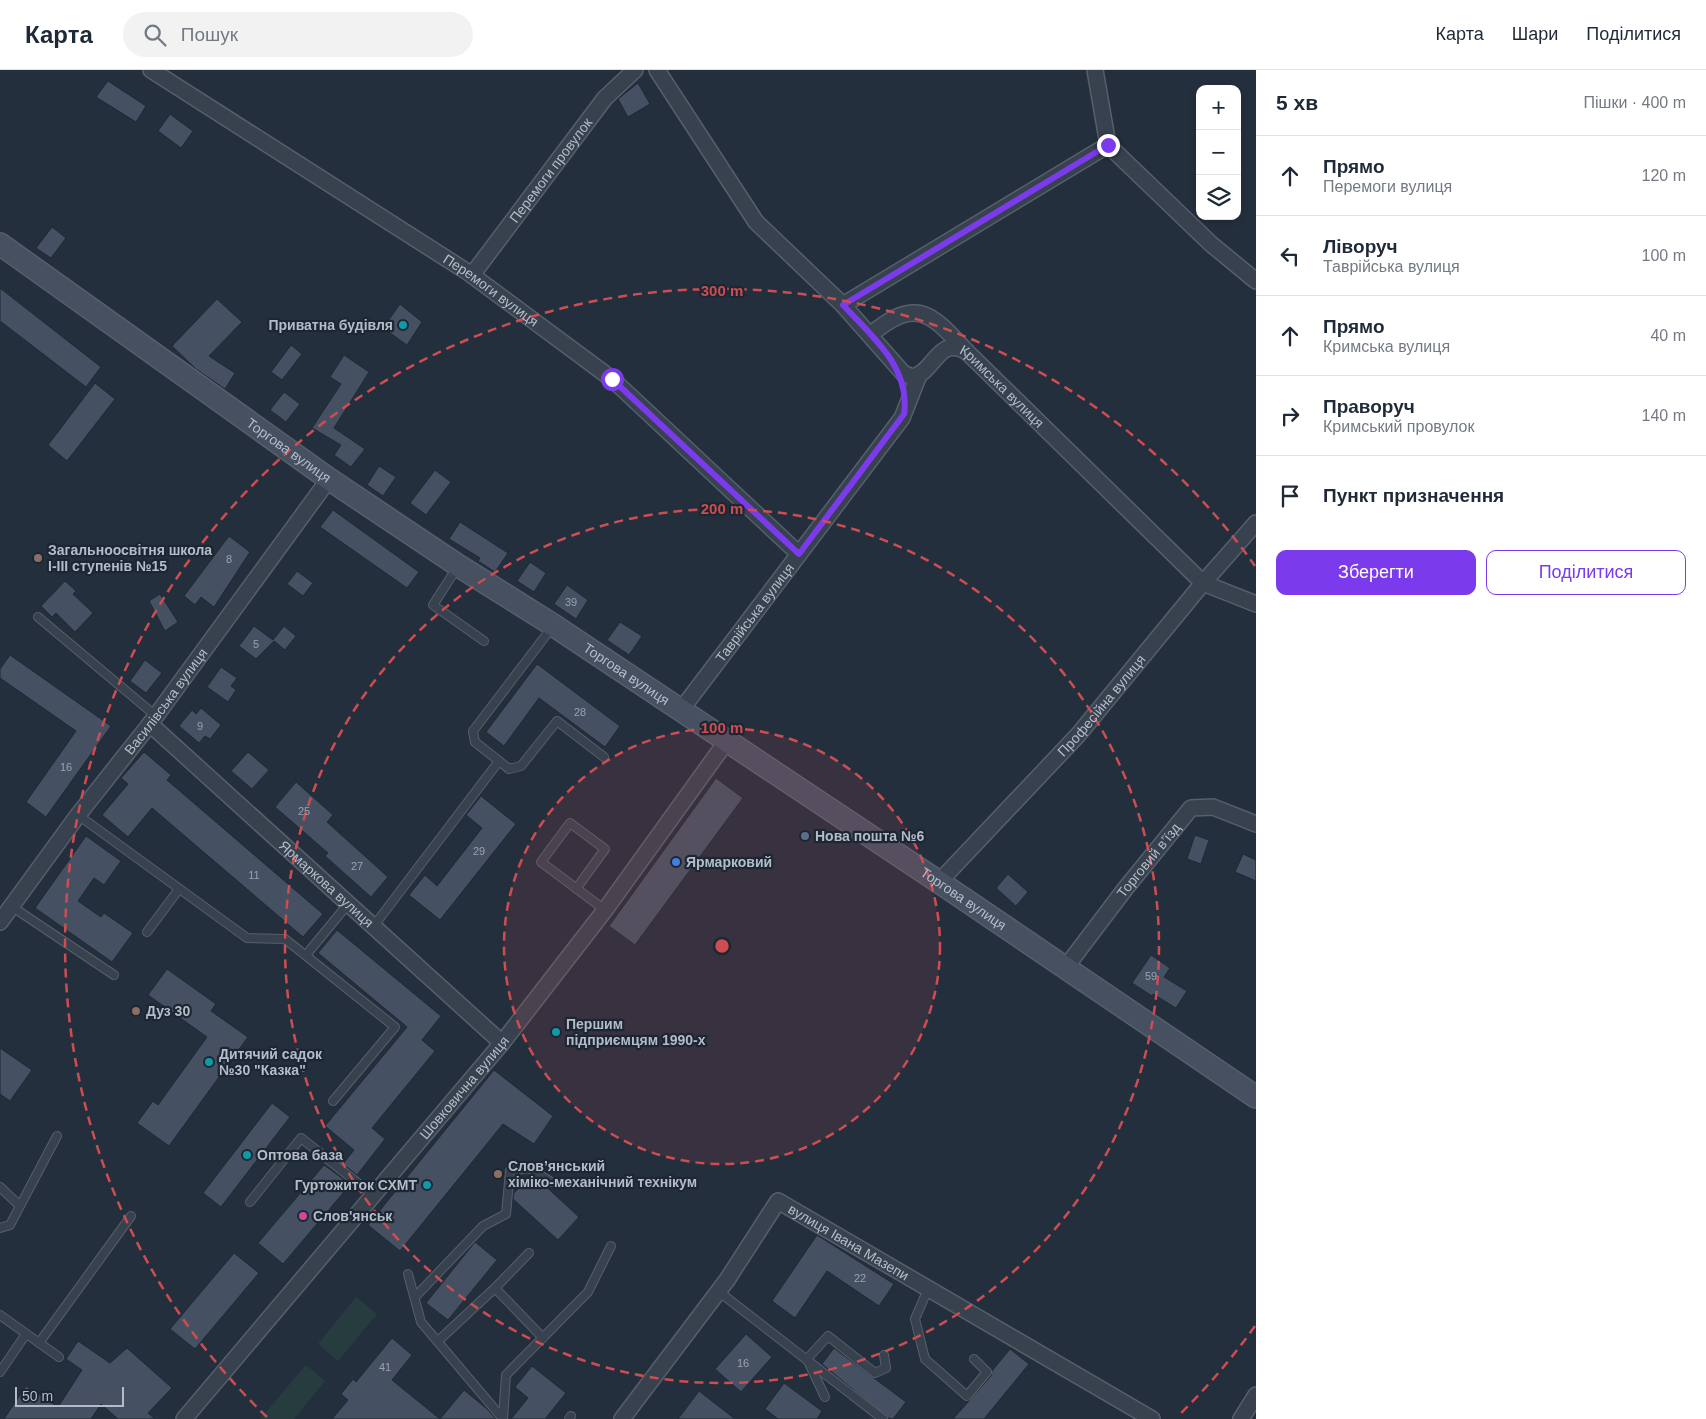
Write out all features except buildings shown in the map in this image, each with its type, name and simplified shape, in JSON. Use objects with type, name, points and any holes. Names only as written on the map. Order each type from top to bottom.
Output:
[{"type":"street","name":"Перемоги вулиця","points":[[150,70],[472,275],[612,379],[799,554]]},
{"type":"street","name":"Перемоги провулок","points":[[472,275],[605,98],[634,70]]},
{"type":"street","points":[[657,70],[756,222],[843,305],[897,368],[908,376],[919,375]]},
{"type":"street","points":[[1095,70],[1108,145],[1211,244],[1256,282]]},
{"type":"street","points":[[843,305],[1108,145]]},
{"type":"street","name":"Торгова вулиця","points":[[0,244],[329,479],[458,566],[554,625],[726,742],[1066,967],[1256,1097]]},
{"type":"street","points":[[870,335],[898,316],[910,312],[920,313],[938,322],[967,352]]},
{"type":"street","name":"Кримська вулиця","points":[[919,375],[944,350],[954,347],[967,352],[1203,582],[1256,604]]},
{"type":"street","points":[[897,368],[904,392],[902,418]]},
{"type":"street","name":"Таврійська вулиця","points":[[681,710],[902,418],[919,375]]},
{"type":"street","name":"Василівська вулиця","points":[[0,922],[78,815],[153,719],[329,479]]},
{"type":"street","name":"Професійна вулиця","points":[[939,882],[1078,735],[1203,582],[1256,523]]},
{"type":"street","name":"Ярмаркова вулиця","points":[[153,719],[348,904],[502,1043]]},
{"type":"street","name":"Шовковична вулиця","points":[[184,1419],[502,1043],[605,910],[726,742]]},
{"type":"street","name":"Торговий в’їзд","points":[[1066,967],[1125,889],[1191,808],[1213,807],[1256,824]]},
{"type":"street","name":"вулиця Івана Мазепи","points":[[622,1419],[718,1291],[778,1201],[1152,1419]]},
{"type":"street","points":[[1241,1419],[1256,1395]]},
{"type":"lane","points":[[458,566],[433,605],[484,642]]},
{"type":"lane","points":[[38,617],[153,719]]},
{"type":"lane","points":[[554,625],[472,731],[475,742],[509,768],[522,766],[557,721],[604,757]]},
{"type":"lane","points":[[373,927],[499,761]]},
{"type":"lane","points":[[78,815],[247,938],[285,939],[395,1026],[333,1101]]},
{"type":"lane","points":[[576,888],[605,849],[570,823],[541,862],[605,910]]},
{"type":"lane","points":[[147,932],[179,889]]},
{"type":"lane","points":[[306,954],[348,904]]},
{"type":"lane","points":[[12,906],[114,975]]},
{"type":"lane","points":[[0,1228],[10,1226],[57,1136]]},
{"type":"lane","points":[[250,1202],[301,1138],[373,1195]]},
{"type":"lane","points":[[415,1297],[483,1226],[506,1214],[510,1171],[529,1168],[551,1182]]},
{"type":"lane","points":[[0,1186],[19,1206]]},
{"type":"lane","points":[[38,1343],[132,1216]]},
{"type":"lane","points":[[503,1419],[506,1375],[588,1292],[611,1246]]},
{"type":"lane","points":[[438,1341],[495,1288],[529,1253]]},
{"type":"lane","points":[[408,1274],[422,1322],[503,1419]]},
{"type":"lane","points":[[495,1288],[543,1338]]},
{"type":"lane","points":[[928,1288],[915,1319],[925,1359],[967,1396],[987,1372],[974,1359]]},
{"type":"lane","points":[[718,1291],[883,1419]]},
{"type":"lane","points":[[0,1315],[59,1357]]},
{"type":"lane","points":[[0,1372],[26,1334]]},
{"type":"lane","points":[[808,1359],[828,1336],[875,1373],[886,1368],[884,1355]]},
{"type":"lane","points":[[808,1359],[825,1397]]},
{"type":"green space","points":[[356,1297],[377,1314],[338,1361],[318,1344]]},
{"type":"green space","points":[[306,1365],[325,1381],[294,1419],[260,1419]]},
{"type":"place","name":"Приватна будівля","points":[[403,325]]},
{"type":"place","name":"Загальноосвітня школа І-ІІІ ступенів №15","points":[[38,558]]},
{"type":"place","name":"Нова пошта №6","points":[[805,836]]},
{"type":"place","name":"Ярмарковий","points":[[676,862]]},
{"type":"place","name":"Дуз 30","points":[[136,1011]]},
{"type":"place","name":"Першим підприємцям 1990-х","points":[[556,1032]]},
{"type":"place","name":"Дитячий садок №30 \"Казка\"","points":[[209,1062]]},
{"type":"place","name":"Оптова база","points":[[247,1155]]},
{"type":"place","name":"Слов’янський хіміко-механічний технікум","points":[[498,1174]]},
{"type":"place","name":"Гуртожиток СХМТ","points":[[427,1185]]},
{"type":"place","name":"Слов'янськ","points":[[303,1216]]},
{"type":"route","points":[[612,379],[799,554],[904,414],[904,392],[899,371],[843,305],[1108,145]]}]
